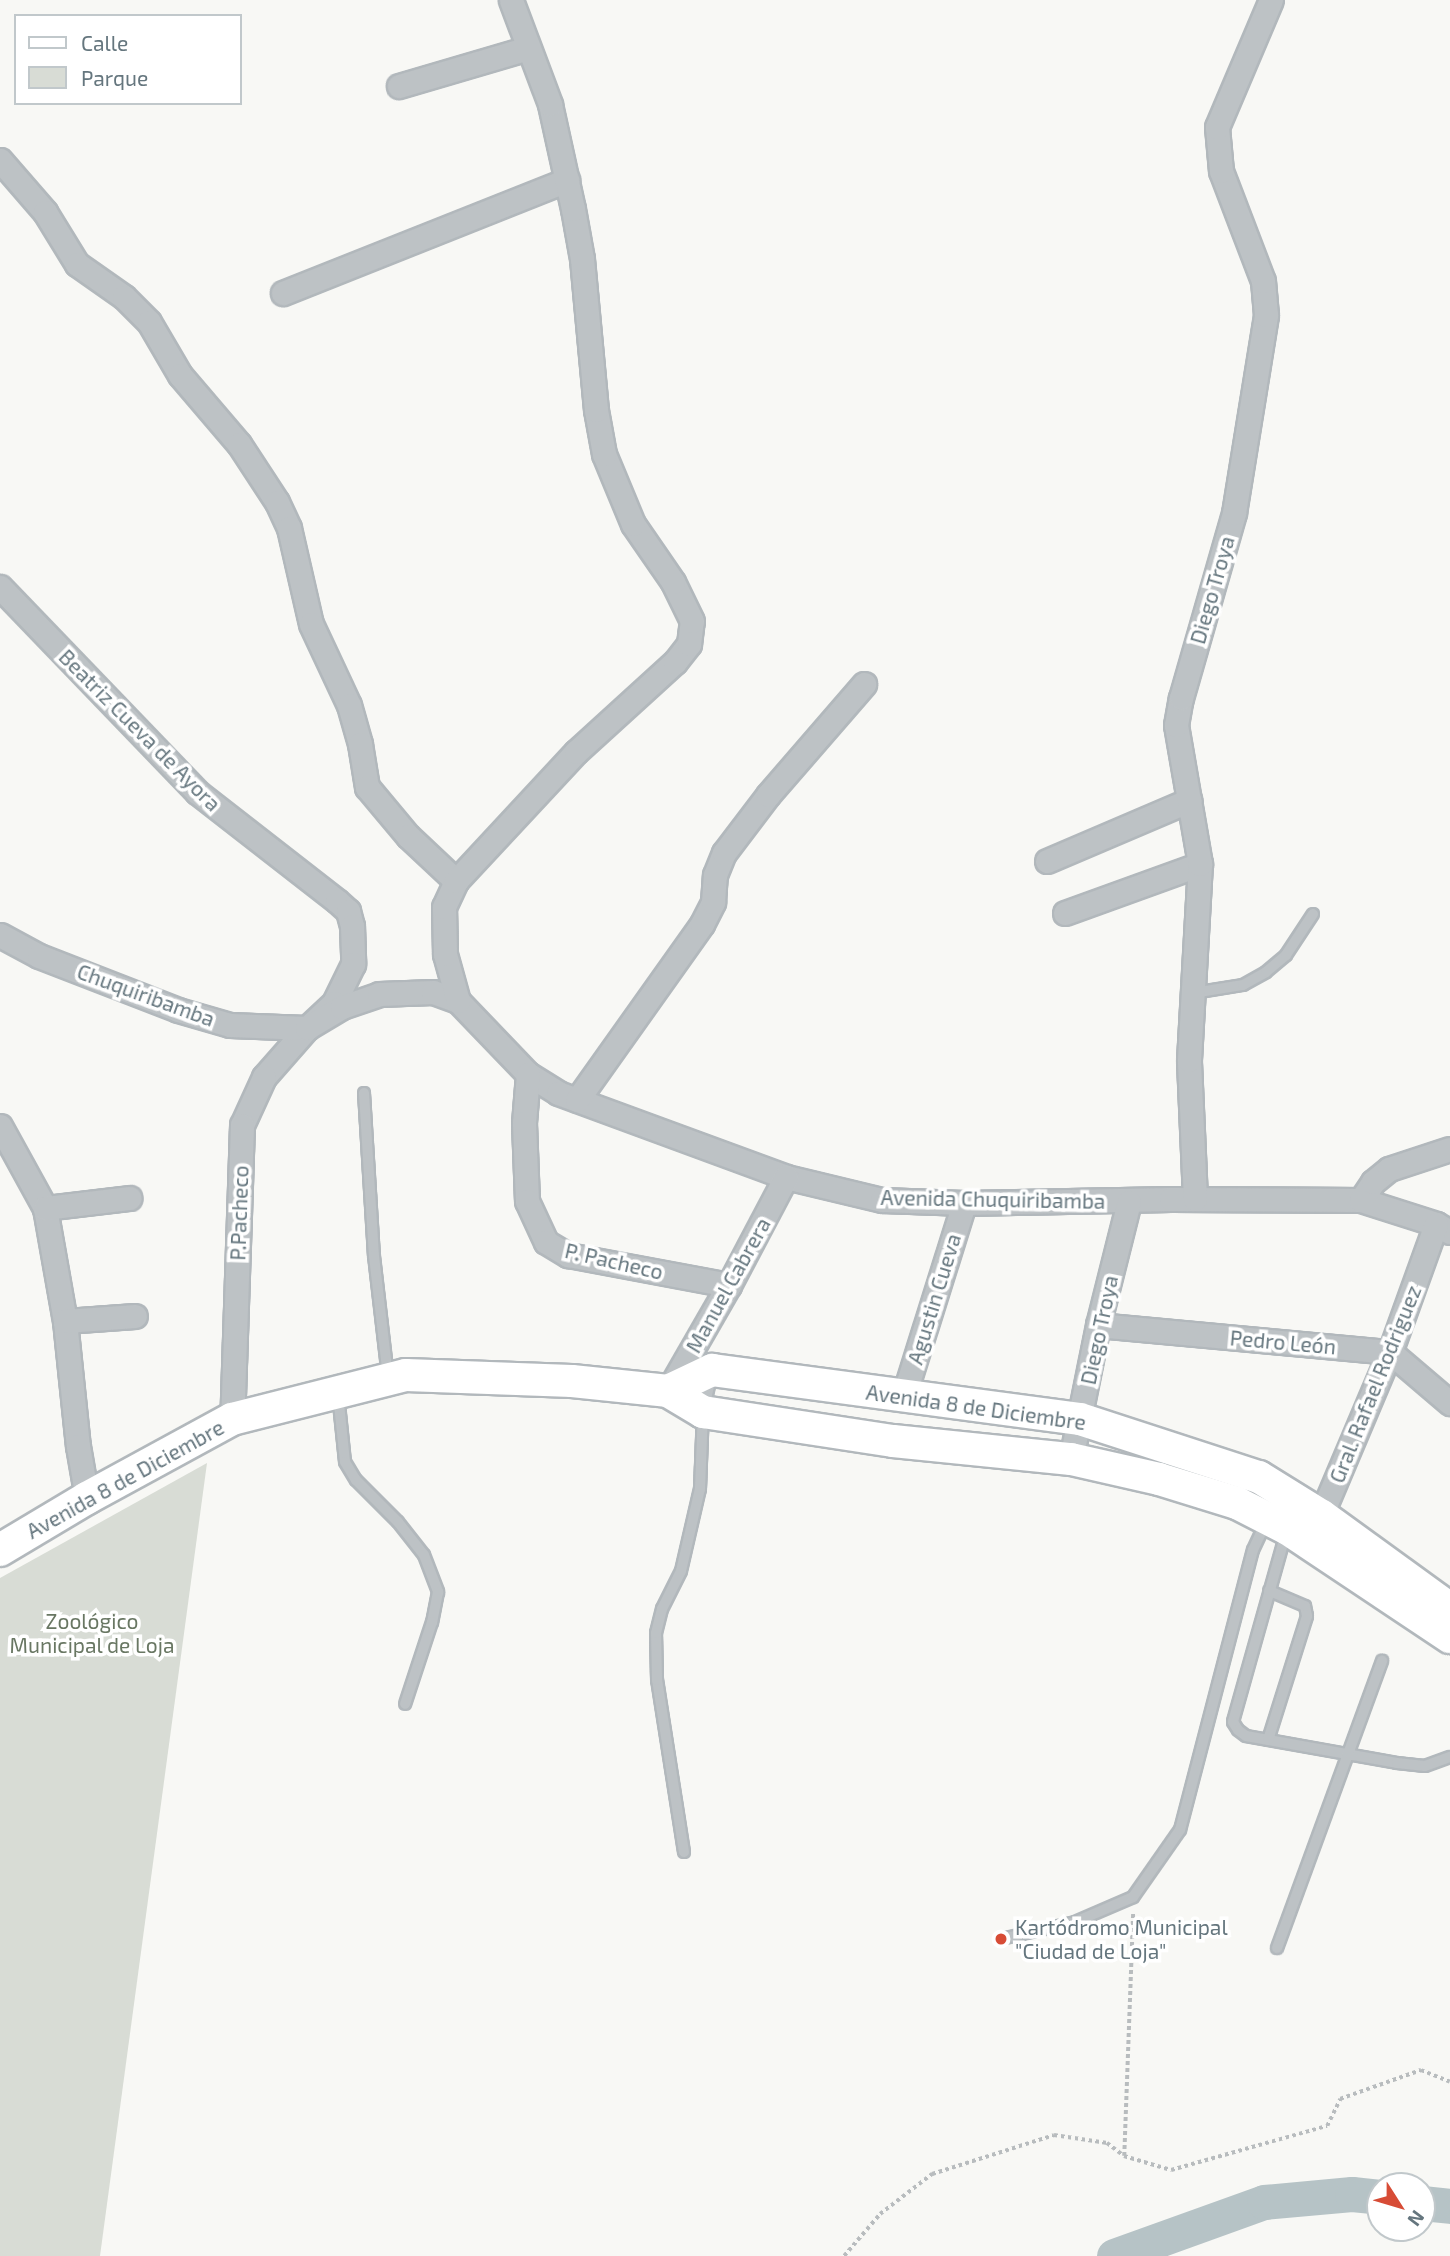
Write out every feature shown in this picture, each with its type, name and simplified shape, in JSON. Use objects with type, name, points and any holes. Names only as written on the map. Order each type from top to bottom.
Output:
[{"type":"main road","name":"Avenida 8 de Diciembre","points":[[712,1370],[1080,1419],[1217,1462],[1291,1513],[1450,1637]]},
{"type":"main road","points":[[668,1391],[712,1370]]},
{"type":"main road","name":"Avenida 8 de Diciembre","points":[[0,1550],[87,1498],[232,1419],[406,1375],[558,1380],[668,1391],[704,1412],[893,1441],[1071,1459],[1159,1479],[1237,1503],[1291,1513],[1450,1609]]},
{"type":"street","points":[[458,1001],[445,954],[444,907],[456,881],[576,752],[675,662],[689,644],[692,621],[673,582],[633,524],[604,454],[596,410],[582,259],[567,180],[550,104],[511,0]]},
{"type":"street","name":"Diego Troya","points":[[1195,1199],[1189,1060],[1190,994],[1200,864],[1177,725],[1234,513],[1266,315],[1263,282],[1221,171],[1217,127],[1271,0]]},
{"type":"street","points":[[399,86],[528,48]]},
{"type":"street","points":[[0,160],[45,212],[77,264],[124,297],[149,322],[180,375],[239,444],[277,502],[289,528],[311,624],[349,705],[360,744],[367,787],[408,836],[456,881]]},
{"type":"street","points":[[283,293],[567,180]]},
{"type":"street","name":"Beatriz Cueva de Ayora","points":[[0,587],[197,792],[348,911],[352,926],[353,964],[334,1003],[307,1028]]},
{"type":"street","points":[[577,1100],[702,924],[713,902],[715,875],[724,853],[768,795],[864,684]]},
{"type":"street","points":[[1047,861],[1191,800]]},
{"type":"street","points":[[1065,913],[1200,864]]},
{"type":"street","name":"Chuquiribamba","points":[[0,935],[39,956],[178,1010],[230,1025],[307,1028]]},
{"type":"street","points":[[307,1028],[342,1007],[379,994],[433,992],[458,1001]]},
{"type":"street","name":"Avenida Chuquiribamba","points":[[458,1001],[528,1074],[577,1100],[786,1177],[882,1200],[964,1203],[1195,1199],[1361,1200],[1443,1228]]},
{"type":"street","name":"P.Pacheco","points":[[232,1419],[242,1125],[264,1077],[307,1028]]},
{"type":"street","name":"P. Pacheco","points":[[528,1074],[524,1123],[527,1201],[546,1242],[568,1255],[729,1285]]},
{"type":"street","points":[[0,1126],[45,1208],[65,1321],[78,1446],[87,1498]]},
{"type":"street","points":[[1361,1200],[1373,1182],[1390,1169],[1450,1149]]},
{"type":"street","name":"Manuel Cabrera","points":[[668,1391],[729,1285],[786,1177]]},
{"type":"street","points":[[45,1208],[129,1198]]},
{"type":"street","name":"Diego Troya","points":[[1071,1459],[1098,1325],[1129,1202]]},
{"type":"street","name":"Agustin Cueva","points":[[904,1395],[964,1203]]},
{"type":"street","name":"Gral. Rafael Rodriguez","points":[[1291,1513],[1390,1352],[1443,1228]]},
{"type":"street","points":[[65,1321],[135,1316]]},
{"type":"street","name":"Pedro León","points":[[1098,1325],[1390,1352]]},
{"type":"street","points":[[1390,1352],[1450,1403]]},
{"type":"lane","points":[[1190,994],[1243,985],[1266,972],[1286,955],[1313,914]]},
{"type":"lane","points":[[364,1093],[374,1256],[388,1380]]},
{"type":"lane","points":[[684,1852],[657,1680],[656,1633],[662,1609],[681,1572],[700,1489],[704,1412],[712,1370]]},
{"type":"lane","points":[[338,1392],[345,1462],[356,1480],[398,1522],[424,1555],[438,1592],[432,1622],[405,1704]]},
{"type":"lane","points":[[1291,1513],[1233,1721],[1246,1736],[1424,1766],[1450,1757]]},
{"type":"lane","points":[[1001,1939],[1075,1922],[1133,1897],[1180,1830],[1253,1550],[1291,1513]]},
{"type":"lane","points":[[1268,1740],[1307,1616],[1305,1606],[1269,1591]]},
{"type":"lane","points":[[1277,1948],[1382,1661]]},
{"type":"path","points":[[1124,2156],[1133,1897]]},
{"type":"path","points":[[844,2256],[880,2214],[932,2174],[1054,2135],[1107,2143],[1124,2156],[1171,2170],[1327,2126],[1340,2099],[1421,2070],[1450,2082]]},
{"type":"green space","name":"Zoológico Municipal de Loja","points":[[207,1463],[100,2256],[0,2256],[0,1578]]},
{"type":"waterway","points":[[1114,2256],[1264,2202],[1352,2194],[1366,2196]]},
{"type":"waterway","points":[[1436,2204],[1450,2206]]},
{"type":"place","name":"Kartódromo Municipal \"Ciudad de Loja\"","points":[[1001,1939]]}]
